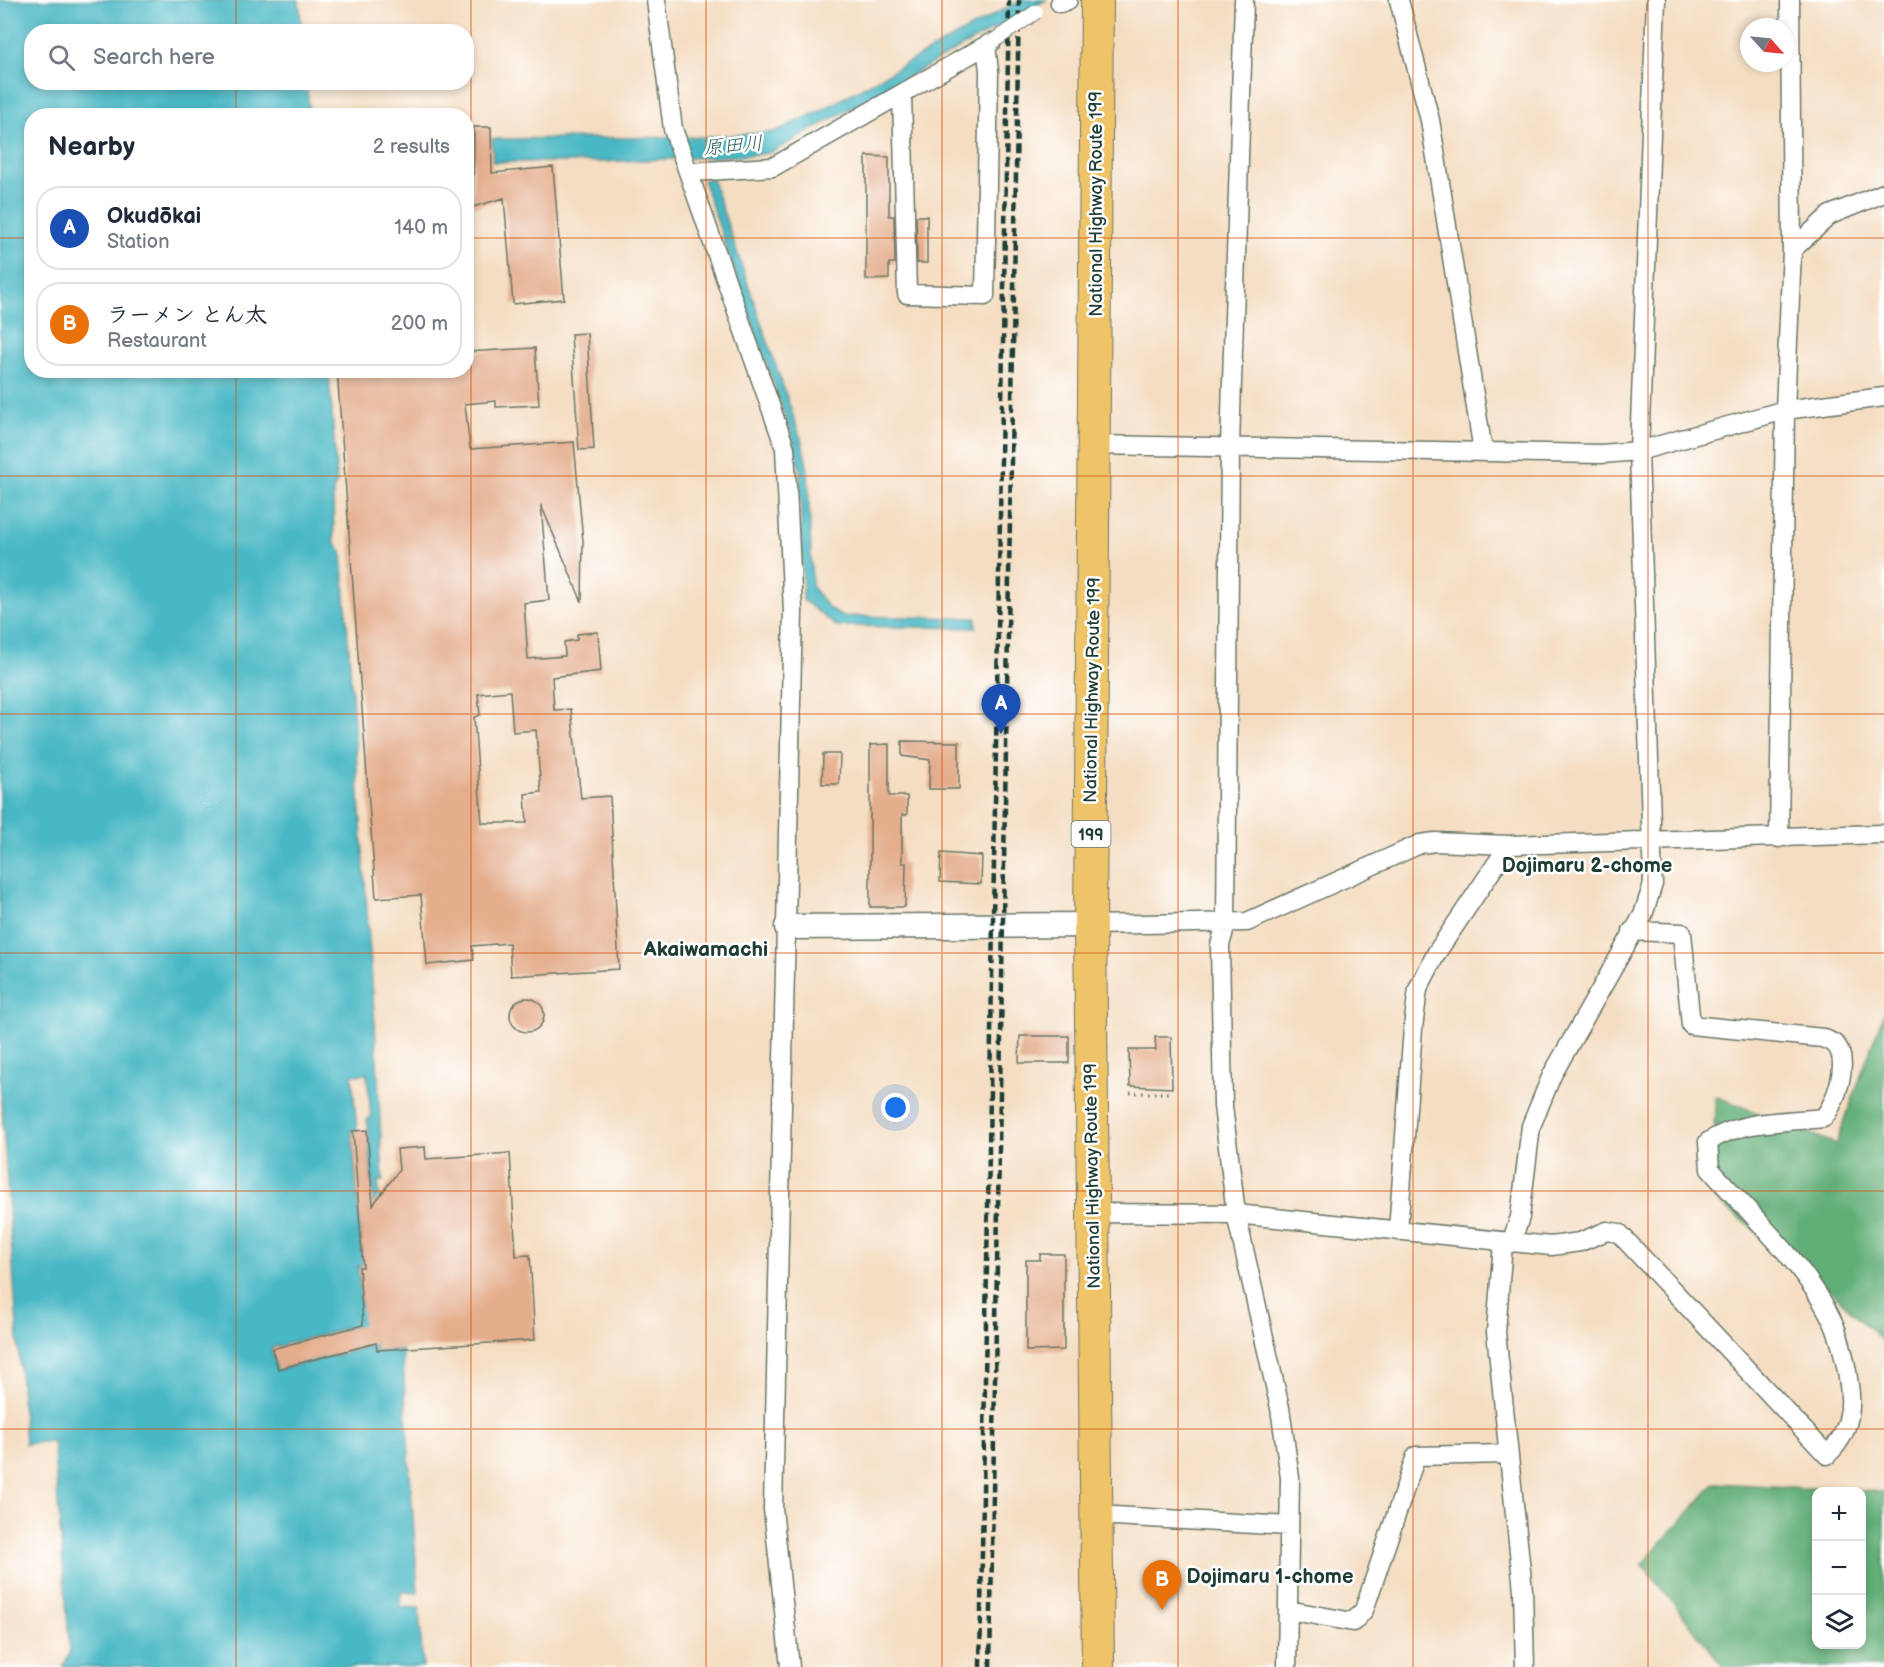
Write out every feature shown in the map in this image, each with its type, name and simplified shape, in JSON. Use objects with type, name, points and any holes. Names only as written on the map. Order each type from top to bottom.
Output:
[{"type":"highway","name":"National Highway Route 199","points":[[1097,0],[1103,445]]},
{"type":"highway","name":"National Highway Route 199","points":[[1113,0],[1103,445],[1100,925],[1105,1515],[1115,1667]]},
{"type":"highway","name":"National Highway Route 199","points":[[1098,1667],[1105,1515]]},
{"type":"street","points":[[656,0],[673,129],[785,448],[793,611],[773,1509],[790,1667]]},
{"type":"street","points":[[1245,0],[1230,446],[1226,924],[1220,945],[1223,1106],[1236,1214],[1280,1408],[1290,1478],[1287,1667]]},
{"type":"street","points":[[1399,0],[1430,120],[1483,451]]},
{"type":"street","points":[[1525,1667],[1523,1590],[1496,1332],[1507,1243],[1520,1217],[1531,1126],[1552,1075],[1643,915],[1653,884],[1639,451],[1656,0]]},
{"type":"street","points":[[1779,838],[1785,410],[1792,250],[1790,0]]},
{"type":"street","points":[[690,172],[773,167],[989,44],[1036,12]]},
{"type":"street","points":[[902,94],[907,294],[985,296],[989,44]]},
{"type":"street","points":[[1792,250],[1830,215],[1884,193]]},
{"type":"street","points":[[1103,445],[1601,454],[1639,451],[1785,410],[1884,397]]},
{"type":"street","points":[[787,927],[1226,924],[1247,922],[1420,844],[1653,842],[1884,834]]},
{"type":"street","points":[[1398,1231],[1418,989],[1437,952],[1509,845]]},
{"type":"street","points":[[1101,1214],[1236,1214],[1551,1246],[1580,1242],[1607,1231],[1619,1233],[1827,1455],[1841,1438],[1849,1421],[1851,1399],[1846,1363],[1831,1318],[1796,1266],[1710,1169],[1707,1150],[1708,1143],[1721,1134],[1742,1127],[1823,1118],[1832,1109],[1839,1091],[1840,1056],[1835,1044],[1823,1038],[1691,1025],[1682,933],[1632,931]]},
{"type":"street","points":[[1288,1610],[1353,1622],[1364,1610],[1416,1456],[1507,1454]]},
{"type":"street","points":[[1105,1515],[1289,1526]]},
{"type":"path","points":[[1130,1093],[1172,1093]]},
{"type":"green space","points":[[1884,1012],[1884,1343],[1826,1286],[1713,1198],[1715,1096],[1836,1144]]},
{"type":"green space","points":[[1715,1483],[1812,1488],[1812,1649],[1866,1649],[1866,1491],[1884,1492],[1884,1667],[1724,1667],[1642,1564]]},
{"type":"water","points":[[0,0],[299,0],[301,24],[24,24],[24,90],[307,90],[309,108],[24,108],[24,378],[330,378],[337,483],[333,490],[334,541],[342,552],[376,1039],[383,1181],[378,1181],[384,1264],[358,1266],[361,1305],[390,1303],[373,1307],[375,1351],[402,1350],[418,1593],[401,1592],[400,1607],[419,1608],[423,1667],[63,1667],[70,1652],[53,1441],[25,1444],[0,1078]],"holes":[[[367,1074],[371,1118],[367,1119],[378,1257],[362,1259],[352,1130],[357,1130],[352,1075]],[[358,1325],[363,1348],[277,1370],[271,1348]]]},
{"type":"water","name":"原田川","points":[[1021,0],[1046,0],[772,152],[757,155],[600,162],[493,162],[492,139],[710,137],[774,132],[820,111]]},
{"type":"water","points":[[712,179],[802,442],[808,470],[812,587],[829,608],[841,616],[976,618],[976,628],[836,626],[803,600],[800,470],[794,442],[703,180]]},
{"type":"building","points":[[474,127],[491,127],[492,173],[553,167],[564,299],[513,304],[504,198],[474,207]]},
{"type":"building","points":[[866,156],[889,157],[889,216],[894,216],[895,263],[889,263],[889,279],[866,280]]},
{"type":"building","points":[[916,216],[927,216],[927,263],[917,263]]},
{"type":"building","points":[[587,333],[594,449],[579,450],[571,334]]},
{"type":"building","points":[[535,348],[539,405],[496,407],[496,401],[465,404],[470,449],[574,442],[583,541],[582,602],[541,505],[549,600],[524,603],[528,659],[565,656],[564,642],[577,640],[577,634],[598,632],[601,671],[552,677],[554,710],[571,709],[581,798],[610,796],[619,969],[511,976],[509,943],[472,946],[474,960],[427,965],[421,895],[376,898],[338,378],[474,378],[474,352]],"holes":[[[510,691],[513,732],[536,730],[541,792],[525,794],[527,823],[482,823],[474,717],[480,715],[478,694]]]},
{"type":"building","points":[[902,741],[959,742],[959,789],[929,789],[930,760],[902,756]]},
{"type":"building","points":[[889,744],[889,796],[907,796],[907,815],[902,815],[902,863],[906,863],[905,907],[870,907],[870,745]]},
{"type":"building","points":[[823,754],[840,754],[839,784],[822,784]]},
{"type":"building","points":[[941,853],[982,856],[981,884],[940,882]]},
{"type":"building","points":[[527,998],[539,1003],[544,1015],[539,1027],[527,1032],[515,1027],[510,1015],[515,1003]]},
{"type":"building","points":[[1020,1036],[1069,1036],[1069,1063],[1019,1063]]},
{"type":"building","points":[[1155,1037],[1171,1037],[1172,1088],[1130,1086],[1129,1050],[1156,1050]]},
{"type":"building","points":[[367,1130],[373,1205],[399,1170],[397,1149],[425,1147],[426,1159],[510,1153],[516,1256],[530,1255],[535,1340],[377,1350],[376,1343],[278,1369],[272,1349],[363,1325],[359,1267],[363,1267],[353,1131]]},
{"type":"building","points":[[1040,1254],[1064,1254],[1064,1350],[1026,1351],[1026,1260],[1040,1260]]},
{"type":"railway","points":[[980,1667],[1009,0]]},
{"type":"railway","points":[[990,1667],[1019,0]]},
{"type":"place","name":"Okudōkai","points":[[1001,734]]},
{"type":"place","name":"ラーメン とん太","points":[[1162,1610]]},
{"type":"district","name":"Dojimaru 2-chome","points":[[1587,865]]},
{"type":"district","name":"Akaiwamachi","points":[[706,949]]},
{"type":"district","name":"Dojimaru 1-chome","points":[[1270,1576]]}]
